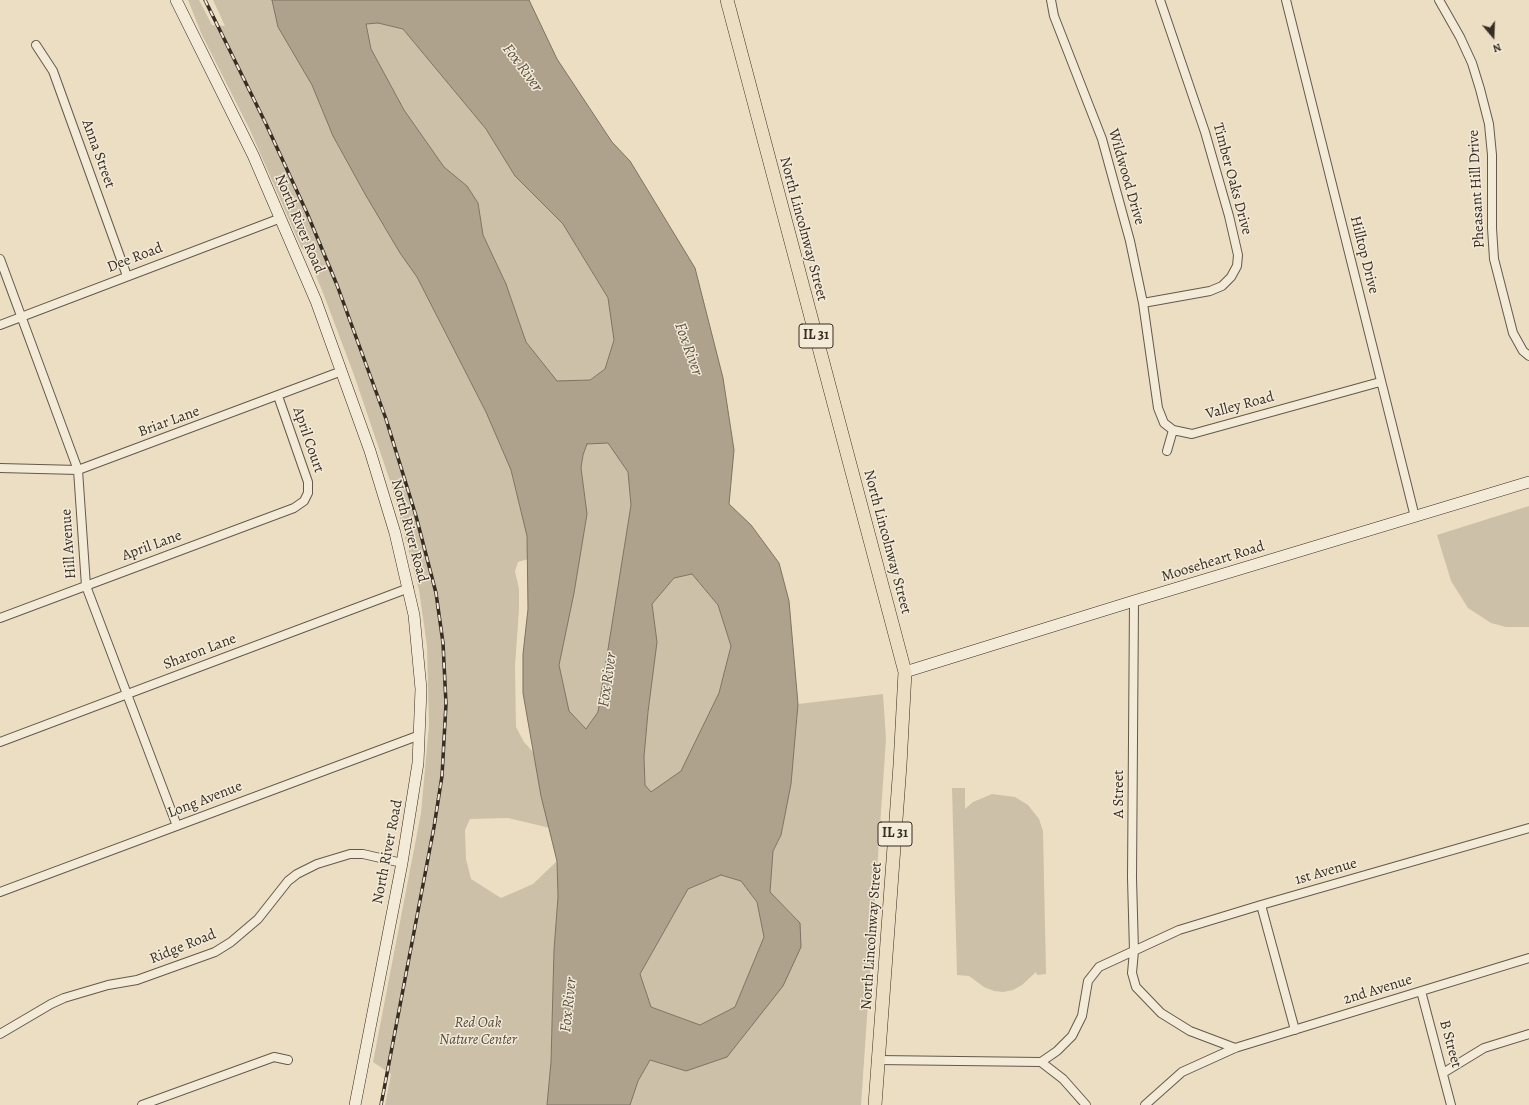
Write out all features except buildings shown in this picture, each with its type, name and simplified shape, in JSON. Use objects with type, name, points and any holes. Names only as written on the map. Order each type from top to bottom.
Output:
[{"type":"main road","name":"North River Road","points":[[176,0],[237,120],[316,301],[342,371],[388,506],[409,588],[414,615],[420,666],[420,736],[414,791],[402,863],[355,1105]]},
{"type":"main road","name":"North Lincolnway Street","points":[[727,0],[906,672],[875,1105]]},
{"type":"main road","name":"Mooseheart Road","points":[[906,672],[1134,601],[1529,482]]},
{"type":"street","name":"Wildwood Drive","points":[[1051,0],[1054,16],[1102,139],[1130,241],[1143,303],[1158,408],[1164,423],[1173,430]]},
{"type":"street","name":"Timber Oaks Drive","points":[[1143,303],[1210,291],[1222,286],[1231,277],[1237,266],[1238,254],[1229,216],[1205,132],[1160,0]]},
{"type":"street","name":"Hilltop Drive","points":[[1286,0],[1380,382],[1415,517]]},
{"type":"street","name":"Pheasant Hill Drive","points":[[1439,0],[1460,37],[1472,63],[1489,124],[1492,155],[1492,228],[1494,259],[1513,334],[1523,351],[1529,356]]},
{"type":"street","name":"Anna Street","points":[[36,45],[53,71],[127,276]]},
{"type":"street","name":"Dee Road","points":[[0,325],[281,218]]},
{"type":"street","name":"Hill Avenue","points":[[0,259],[78,470],[86,586],[177,826]]},
{"type":"street","name":"Briar Lane","points":[[0,468],[78,470],[342,371]]},
{"type":"street","name":"Valley Road","points":[[1173,430],[1192,434],[1380,382]]},
{"type":"street","name":"April Court","points":[[278,396],[308,482],[308,493]]},
{"type":"street","points":[[1167,450],[1173,430]]},
{"type":"street","name":"April Lane","points":[[0,618],[294,508],[304,502],[308,493]]},
{"type":"street","name":"Sharon Lane","points":[[0,742],[409,588]]},
{"type":"street","name":"A Street","points":[[1134,601],[1132,878],[1134,951],[1132,972],[1136,986],[1161,1013],[1190,1031],[1235,1048]]},
{"type":"street","name":"Long Avenue","points":[[0,892],[420,736]]},
{"type":"street","name":"1st Avenue","points":[[1041,1062],[1057,1051],[1072,1036],[1082,1016],[1088,981],[1098,968],[1179,930],[1529,828]]},
{"type":"street","name":"Ridge Road","points":[[0,1034],[64,998],[100,987],[155,975],[215,952],[231,942],[258,919],[288,882],[297,874],[317,864],[350,854],[362,854],[402,863]]},
{"type":"street","points":[[1261,905],[1296,1030]]},
{"type":"street","name":"2nd Avenue","points":[[1145,1105],[1182,1072],[1235,1048],[1529,958]]},
{"type":"street","name":"B Street","points":[[1421,991],[1451,1105]]},
{"type":"street","points":[[1443,1073],[1484,1048],[1529,1034]]},
{"type":"street","points":[[142,1105],[274,1057],[288,1060]]},
{"type":"street","points":[[878,1060],[1041,1062],[1063,1079],[1086,1105]]},
{"type":"green space","name":"Red Oak Nature Center","points":[[188,0],[199,0],[212,25],[225,26],[213,0],[272,0],[278,27],[312,85],[333,136],[400,253],[417,277],[486,412],[511,470],[527,536],[528,559],[518,562],[515,571],[519,589],[515,666],[516,727],[524,742],[533,752],[550,828],[508,818],[470,819],[465,830],[466,859],[471,879],[501,898],[533,884],[557,861],[558,897],[554,950],[551,1062],[547,1105],[385,1105],[391,1074],[373,1062],[421,813],[429,725],[427,646],[419,590],[391,484],[354,375],[325,298],[307,253],[301,247],[250,130],[202,35]]},
{"type":"green space","points":[[378,23],[403,29],[486,129],[515,176],[563,224],[608,299],[614,339],[605,369],[589,380],[557,382],[526,342],[506,284],[483,235],[478,203],[467,186],[444,167],[404,110],[371,49],[366,24]]},
{"type":"green space","points":[[587,443],[608,443],[628,472],[631,505],[598,712],[586,729],[569,711],[559,665],[574,593],[587,514],[581,468]]},
{"type":"green space","points":[[1529,506],[1529,627],[1506,627],[1491,623],[1468,608],[1451,581],[1437,535]]},
{"type":"green space","points":[[692,574],[718,605],[731,646],[719,693],[681,771],[651,793],[645,785],[644,757],[657,642],[652,604],[674,578]]},
{"type":"green space","points":[[883,694],[886,739],[861,1105],[629,1105],[638,1081],[650,1060],[686,1071],[800,923],[770,892],[773,851],[781,835],[791,784],[798,704]]},
{"type":"green space","points":[[952,788],[965,788],[965,809],[973,802],[992,794],[1015,797],[1028,805],[1039,819],[1043,831],[1046,974],[1037,975],[1036,972],[1022,985],[1013,990],[1003,992],[994,991],[984,987],[969,976],[957,975]]},
{"type":"green space","points":[[721,875],[741,881],[757,902],[764,937],[735,1007],[700,1025],[651,1007],[640,974],[688,889]]},
{"type":"water","name":"Fox River","points":[[272,0],[529,0],[557,59],[612,142],[630,161],[695,268],[723,378],[734,450],[729,504],[751,525],[779,563],[789,601],[798,704],[791,784],[781,835],[773,851],[770,892],[800,923],[801,947],[783,986],[727,1057],[686,1071],[650,1060],[638,1081],[630,1105],[547,1105],[551,1062],[554,950],[558,897],[557,861],[541,796],[523,693],[523,654],[528,609],[527,536],[511,470],[486,412],[417,277],[400,253],[365,194],[333,136],[312,85],[278,27]],"holes":[[[378,23],[403,29],[486,129],[515,176],[563,224],[608,298],[614,340],[605,369],[590,380],[557,381],[526,342],[506,284],[483,235],[478,203],[467,186],[444,167],[404,110],[371,49],[366,24]],[[608,443],[628,472],[631,505],[598,712],[586,729],[569,711],[559,665],[574,593],[587,514],[581,468],[583,455],[587,444]],[[692,574],[718,605],[731,646],[719,693],[681,771],[651,792],[645,785],[644,757],[657,642],[652,604],[674,578]],[[721,875],[741,881],[757,902],[764,937],[735,1007],[700,1025],[651,1007],[640,974],[688,889]]]},
{"type":"railway","points":[[205,0],[266,124],[307,213],[337,285],[386,419],[416,516],[436,593],[443,643],[446,704],[442,776],[434,827],[381,1105]]}]
